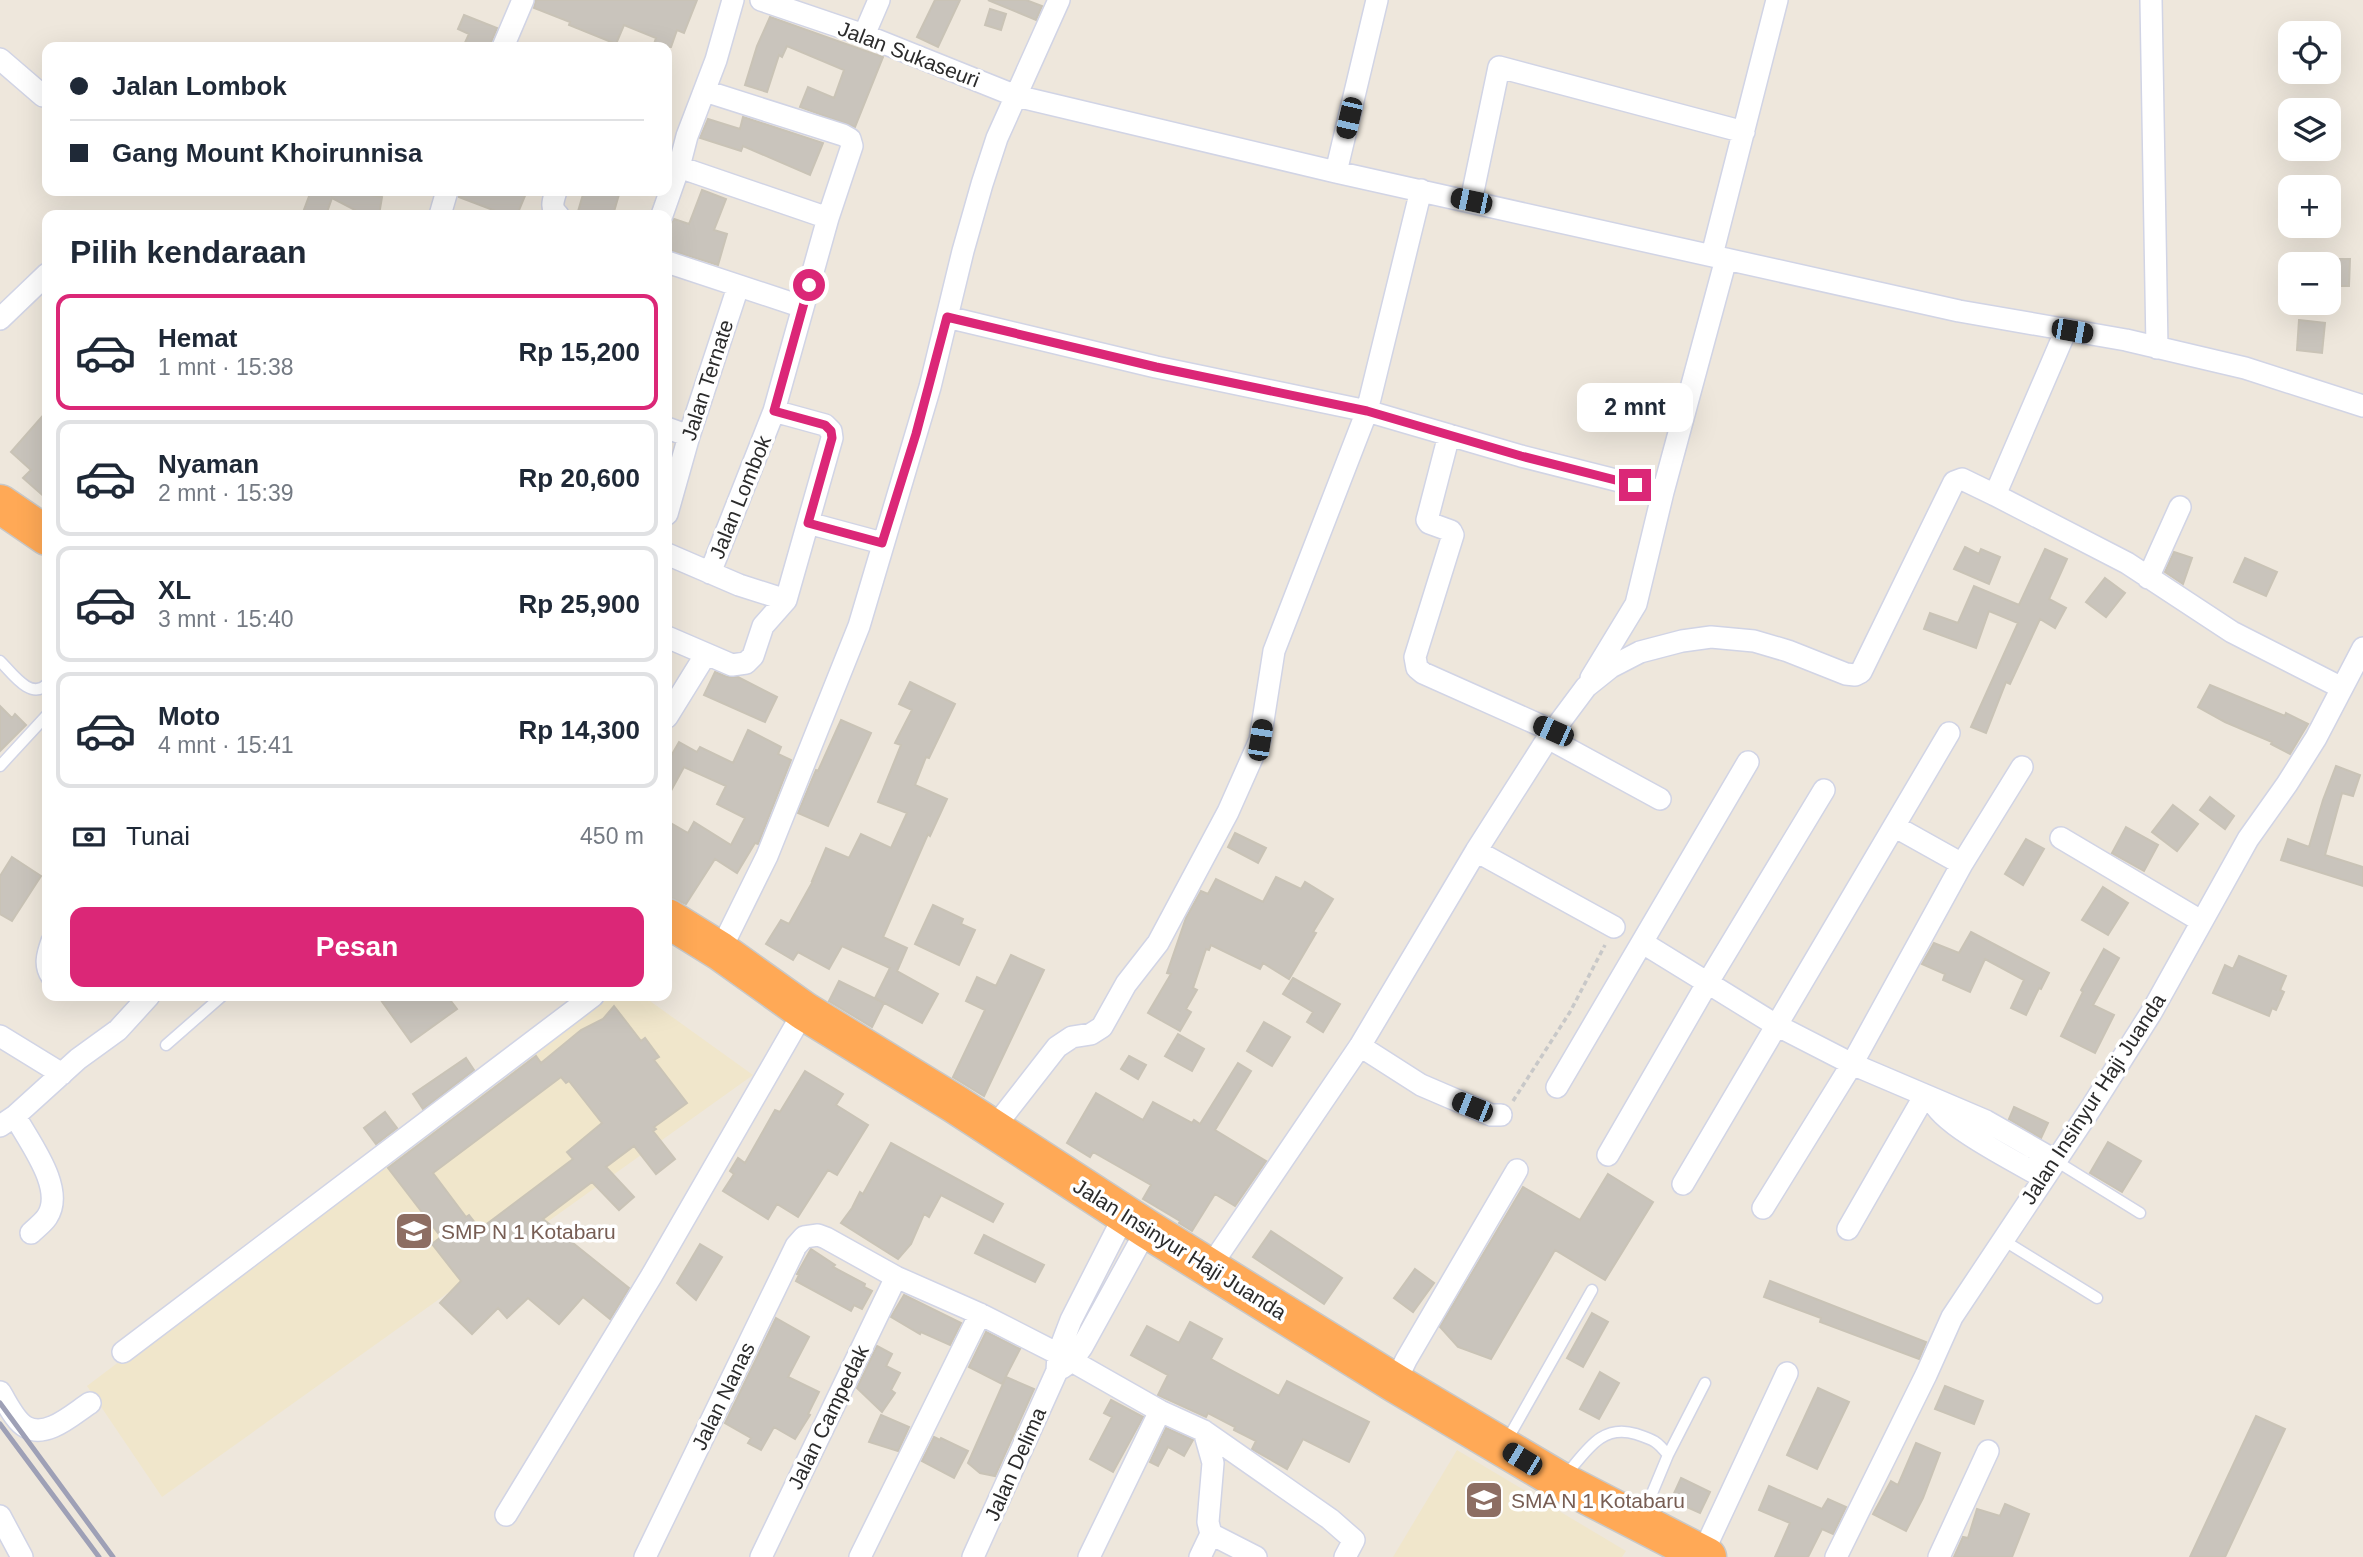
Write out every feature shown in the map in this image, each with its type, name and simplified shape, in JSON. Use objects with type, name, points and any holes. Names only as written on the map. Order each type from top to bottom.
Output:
[{"type":"highway","points":[[0,504],[42,533]]},
{"type":"highway","name":"Jalan Insinyur Haji Juanda","points":[[672,926],[720,951],[804,1011],[1395,1383],[1560,1481],[1704,1556]]},
{"type":"street","points":[[505,42],[523,0]]},
{"type":"street","points":[[672,187],[679,167],[677,133],[705,91],[733,0]]},
{"type":"street","name":"Jalan Sukaseuri","points":[[761,0],[864,35],[1016,96],[1336,172],[1991,318],[2066,330],[2245,368],[2363,406]]},
{"type":"street","points":[[864,35],[879,0]]},
{"type":"street","points":[[720,951],[767,856],[859,626],[916,434],[962,251],[982,184],[997,138],[1059,0]]},
{"type":"street","points":[[1336,172],[1377,0]]},
{"type":"street","points":[[1210,1267],[1360,1046],[1476,851],[1551,735],[1586,687],[1636,604],[1719,257],[1744,132],[1777,0]]},
{"type":"street","points":[[2151,0],[2157,348]]},
{"type":"street","points":[[0,59],[42,95]]},
{"type":"street","points":[[1471,201],[1499,67],[1744,132]]},
{"type":"street","name":"Jalan Lombok","points":[[705,91],[832,131],[850,139],[852,146],[828,218],[774,411],[710,573]]},
{"type":"street","points":[[679,167],[828,218]]},
{"type":"street","points":[[993,1129],[1057,1047],[1072,1037],[1090,1034],[1102,1027],[1126,984],[1158,943],[1209,852],[1260,740],[1275,651],[1367,411],[1421,191]]},
{"type":"street","points":[[672,268],[803,307]]},
{"type":"street","points":[[0,319],[42,279]]},
{"type":"street","name":"Jalan Ternate","points":[[672,496],[738,287]]},
{"type":"street","points":[[947,317],[1156,367],[1367,411],[1521,456],[1662,492]]},
{"type":"street","points":[[1995,495],[2066,330]]},
{"type":"street","points":[[672,639],[733,665],[746,663],[753,656],[762,626],[786,600],[832,438],[831,431],[825,425],[774,411]]},
{"type":"street","points":[[672,430],[689,436]]},
{"type":"street","points":[[1448,435],[1427,520],[1451,531],[1453,535],[1415,663],[1417,668],[1551,735],[1660,799]]},
{"type":"street","points":[[1586,687],[1611,667],[1640,652],[1682,640],[1711,637],[1754,640],[1846,674],[1861,673],[1954,482],[1962,479],[2126,564],[2232,632],[2342,688]]},
{"type":"street","points":[[2148,578],[2180,508]]},
{"type":"street","points":[[808,523],[882,543]]},
{"type":"street","points":[[672,556],[786,600]]},
{"type":"street","name":"Jalan Insinyur Haji Juanda","points":[[1836,1557],[1952,1317],[2151,1013],[2248,839],[2316,738],[2363,648]]},
{"type":"street","points":[[672,709],[706,654]]},
{"type":"street","points":[[1683,1184],[1949,733]]},
{"type":"street","points":[[1557,1087],[1748,762]]},
{"type":"street","points":[[1763,1208],[1852,1064],[1962,864],[2022,767]]},
{"type":"street","points":[[1608,1155],[1824,790]]},
{"type":"street","points":[[1894,826],[1962,864]]},
{"type":"street","points":[[2061,838],[2201,921]]},
{"type":"street","points":[[1476,851],[1614,927]]},
{"type":"street","points":[[1643,943],[1776,1025],[1852,1064],[1986,1121],[2056,1161]]},
{"type":"street","points":[[31,1233],[47,1217],[53,1203],[53,1189],[48,1175],[7,1121],[118,1030],[144,1001]]},
{"type":"street","points":[[123,1352],[586,1001]]},
{"type":"street","points":[[506,1515],[652,1275],[804,1011]]},
{"type":"street","points":[[0,1036],[62,1074]]},
{"type":"street","points":[[1360,1046],[1421,1085],[1491,1115],[1501,1115]]},
{"type":"street","points":[[1929,1096],[1935,1108],[1953,1124],[2044,1178]]},
{"type":"street","points":[[1849,1229],[1929,1096]]},
{"type":"street","points":[[1395,1383],[1517,1170]]},
{"type":"street","name":"Jalan Delima","points":[[973,1557],[1062,1362],[1096,1324],[1136,1222]]},
{"type":"street","name":"Jalan Nanas","points":[[645,1557],[796,1246],[804,1237],[818,1235],[826,1238],[896,1277]]},
{"type":"street","points":[[896,1277],[980,1314],[1062,1362],[1204,1431],[1331,1519],[1353,1540],[1345,1557]]},
{"type":"street","name":"Jalan Campedak","points":[[761,1557],[896,1277]]},
{"type":"street","points":[[860,1557],[980,1314]]},
{"type":"street","points":[[1704,1556],[1787,1373]]},
{"type":"street","points":[[0,1392],[26,1427],[35,1430],[54,1426],[90,1403]]},
{"type":"street","points":[[1089,1557],[1160,1411]]},
{"type":"street","points":[[1200,1557],[1211,1534],[1208,1522],[1213,1463],[1204,1431]]},
{"type":"street","points":[[1939,1557],[1988,1451]]},
{"type":"street","points":[[0,1516],[5,1540],[22,1557]]},
{"type":"street","points":[[1211,1534],[1255,1557]]},
{"type":"lane","points":[[0,661],[29,690],[42,690]]},
{"type":"lane","points":[[0,766],[42,721]]},
{"type":"lane","points":[[166,1045],[216,1001]]},
{"type":"lane","points":[[2056,1161],[2140,1213]]},
{"type":"lane","points":[[2003,1240],[2097,1298]]},
{"type":"lane","points":[[1503,1448],[1592,1290]]},
{"type":"lane","points":[[1639,1524],[1668,1455],[1705,1384]]},
{"type":"lane","points":[[1560,1481],[1604,1435],[1622,1430],[1657,1441],[1668,1455]]},
{"type":"path","points":[[1501,1115],[1510,1107],[1570,1012],[1614,927]]},
{"type":"shaded area","name":"SMP N 1 Kotabaru","points":[[595,1001],[650,1001],[753,1075],[162,1497],[87,1386]]},
{"type":"shaded area","name":"SMA N 1 Kotabaru","points":[[1457,1450],[1626,1551],[1622,1557],[1393,1557]]},
{"type":"building","points":[[536,0],[697,0],[684,33],[677,30],[672,44],[672,42],[655,42],[656,38],[624,25],[617,42],[611,42],[534,8]]},
{"type":"building","points":[[935,0],[960,0],[938,47],[917,37]]},
{"type":"building","points":[[988,0],[1026,0],[1042,6],[1036,20]]},
{"type":"building","points":[[990,9],[1006,14],[1001,30],[985,25]]},
{"type":"building","points":[[464,15],[497,28],[491,42],[465,42],[469,34],[458,29]]},
{"type":"building","points":[[770,17],[883,57],[855,127],[800,107],[808,87],[834,98],[844,70],[787,46],[782,57],[779,55],[767,92],[745,85],[757,46]]},
{"type":"building","points":[[743,117],[823,143],[810,175],[743,146],[741,151],[700,138],[708,119],[740,129]]},
{"type":"building","points":[[702,190],[726,199],[714,230],[727,234],[718,265],[672,251],[672,221],[674,219],[689,224]]},
{"type":"building","points":[[309,196],[382,197],[380,210],[355,210],[332,198],[328,210],[304,210]]},
{"type":"building","points":[[525,196],[519,210],[493,210],[459,197]]},
{"type":"building","points":[[583,196],[619,196],[614,210],[578,210]]},
{"type":"building","points":[[2341,259],[2350,259],[2349,286],[2341,286]]},
{"type":"building","points":[[2299,320],[2325,323],[2322,353],[2297,350]]},
{"type":"building","points":[[42,417],[42,495],[23,478],[31,470],[11,452]]},
{"type":"building","points":[[1965,547],[1979,554],[1981,549],[2000,557],[1989,584],[1954,569]]},
{"type":"building","points":[[2045,549],[2067,559],[2049,599],[2066,608],[2055,628],[2040,619],[2010,684],[2006,682],[1986,733],[1971,727],[2018,623],[1989,611],[1976,648],[1924,629],[1930,613],[1958,623],[1974,586],[2019,605]]},
{"type":"building","points":[[2174,552],[2192,558],[2183,584],[2165,572]]},
{"type":"building","points":[[2245,558],[2277,572],[2266,596],[2234,582]]},
{"type":"building","points":[[2105,578],[2125,593],[2106,617],[2086,602]]},
{"type":"building","points":[[715,672],[727,677],[738,677],[777,697],[765,722],[704,695]]},
{"type":"building","points":[[910,682],[955,704],[929,758],[926,757],[915,785],[947,799],[930,836],[928,834],[883,937],[907,948],[897,971],[938,994],[922,1023],[875,998],[890,968],[842,946],[829,969],[798,952],[793,960],[766,944],[781,920],[789,924],[813,881],[826,848],[849,858],[861,834],[891,848],[907,813],[878,802],[901,745],[895,743],[912,710],[899,704]]},
{"type":"building","points":[[2210,685],[2308,724],[2290,754],[2271,744],[2272,742],[2198,707]]},
{"type":"building","points":[[0,706],[12,718],[15,714],[26,725],[0,751]]},
{"type":"building","points":[[841,720],[871,733],[828,826],[798,813]]},
{"type":"building","points":[[748,730],[781,747],[778,754],[791,760],[758,844],[755,843],[737,873],[715,859],[686,904],[672,898],[672,824],[688,833],[694,822],[731,845],[745,818],[717,804],[726,786],[684,767],[672,789],[672,754],[679,742],[697,752],[700,747],[733,763]]},
{"type":"building","points":[[2336,766],[2360,775],[2353,796],[2342,793],[2325,855],[2363,867],[2363,886],[2281,860],[2288,839],[2309,847]]},
{"type":"building","points":[[2210,797],[2234,816],[2225,829],[2200,810]]},
{"type":"building","points":[[2173,805],[2198,824],[2177,851],[2152,832]]},
{"type":"building","points":[[2126,827],[2158,845],[2144,871],[2112,853]]},
{"type":"building","points":[[1235,833],[1266,848],[1258,863],[1228,847]]},
{"type":"building","points":[[2026,839],[2044,849],[2023,885],[2005,874]]},
{"type":"building","points":[[12,857],[41,876],[12,921],[0,914],[0,876]]},
{"type":"building","points":[[1276,877],[1301,889],[1305,882],[1333,899],[1289,979],[1263,963],[1260,969],[1211,945],[1209,950],[1206,949],[1193,988],[1197,990],[1186,1009],[1191,1012],[1180,1031],[1148,1013],[1171,974],[1167,973],[1186,918],[1201,891],[1208,894],[1216,879],[1263,902]]},
{"type":"building","points":[[2103,887],[2128,903],[2108,935],[2082,920]]},
{"type":"building","points":[[933,905],[963,919],[961,924],[975,930],[959,965],[915,944]]},
{"type":"building","points":[[1971,932],[2049,973],[2026,1015],[2011,1008],[2024,980],[1985,959],[1970,992],[1943,980],[1945,974],[1922,964],[1934,943],[1959,953]]},
{"type":"building","points":[[2104,949],[2119,958],[2093,1005],[2114,1015],[2095,1053],[2061,1036],[2083,992],[2081,990]]},
{"type":"building","points":[[1011,955],[1044,970],[984,1096],[953,1077],[985,1010],[966,1001],[977,977],[996,986]]},
{"type":"building","points":[[2239,956],[2286,976],[2280,990],[2284,992],[2276,1010],[2272,1008],[2269,1016],[2213,993],[2225,965],[2233,969]]},
{"type":"building","points":[[1293,978],[1340,1004],[1323,1032],[1307,1022],[1313,1012],[1283,994]]},
{"type":"building","points":[[839,981],[884,1003],[872,1027],[829,1001]]},
{"type":"building","points":[[382,1001],[451,1001],[457,1009],[411,1042]]},
{"type":"building","points":[[614,1006],[641,1041],[645,1038],[659,1057],[654,1060],[687,1103],[654,1127],[656,1129],[653,1131],[675,1159],[656,1174],[634,1146],[606,1167],[634,1197],[619,1210],[592,1182],[543,1219],[629,1288],[610,1319],[583,1297],[559,1324],[528,1298],[507,1318],[498,1308],[472,1334],[440,1303],[461,1281],[432,1244],[441,1237],[388,1168],[536,1056],[541,1063],[581,1030],[603,1019]],"holes":[[[561,1077],[566,1083],[569,1081],[602,1123],[567,1152],[573,1159],[480,1229],[469,1215],[466,1217],[433,1173]]]},
{"type":"building","points":[[1264,1022],[1290,1037],[1272,1066],[1247,1051]]},
{"type":"building","points":[[1178,1034],[1204,1049],[1192,1071],[1165,1056]]},
{"type":"building","points":[[1129,1056],[1146,1065],[1138,1079],[1121,1069]]},
{"type":"building","points":[[466,1058],[474,1070],[423,1109],[413,1094]]},
{"type":"building","points":[[1238,1063],[1251,1071],[1215,1130],[1266,1161],[1235,1206],[1215,1194],[1192,1231],[1143,1199],[1151,1185],[1093,1152],[1090,1157],[1067,1143],[1096,1093],[1143,1120],[1153,1102],[1192,1123],[1194,1120],[1200,1124]]},
{"type":"building","points":[[805,1071],[843,1094],[836,1105],[868,1125],[837,1175],[828,1170],[798,1217],[777,1204],[768,1219],[723,1191],[734,1174],[730,1171],[738,1158],[745,1163],[775,1110],[780,1112]]},
{"type":"building","points":[[2014,1107],[2048,1123],[2041,1138],[2009,1119]]},
{"type":"building","points":[[385,1112],[397,1128],[376,1144],[364,1128]]},
{"type":"building","points":[[2108,1142],[2141,1161],[2122,1192],[2090,1173]]},
{"type":"building","points":[[891,1143],[1003,1204],[993,1222],[941,1195],[929,1217],[924,1214],[911,1244],[898,1259],[841,1223],[860,1192],[863,1194]]},
{"type":"building","points":[[1608,1174],[1653,1202],[1605,1280],[1555,1250],[1491,1359],[1458,1347],[1440,1327],[1523,1187],[1580,1220]]},
{"type":"building","points":[[1271,1231],[1342,1278],[1324,1304],[1253,1257]]},
{"type":"building","points":[[984,1235],[1044,1265],[1035,1282],[975,1253]]},
{"type":"building","points":[[700,1244],[722,1257],[696,1300],[677,1283]]},
{"type":"building","points":[[811,1249],[835,1265],[833,1267],[865,1284],[864,1287],[872,1291],[862,1309],[854,1305],[851,1311],[796,1281]]},
{"type":"building","points":[[1415,1269],[1434,1283],[1413,1312],[1394,1298]]},
{"type":"building","points":[[1770,1281],[1926,1342],[1919,1359],[1820,1322],[1821,1318],[1764,1297]]},
{"type":"building","points":[[904,1295],[961,1323],[950,1345],[921,1332],[920,1334],[891,1317]]},
{"type":"building","points":[[1592,1313],[1608,1322],[1583,1367],[1567,1358]]},
{"type":"building","points":[[776,1318],[809,1337],[788,1377],[819,1392],[808,1414],[810,1415],[795,1439],[774,1427],[761,1450],[748,1443],[751,1438],[725,1423]]},
{"type":"building","points":[[1190,1322],[1222,1339],[1211,1359],[1279,1396],[1287,1381],[1369,1422],[1349,1462],[1303,1439],[1287,1469],[1252,1449],[1256,1441],[1234,1430],[1235,1427],[1208,1413],[1206,1417],[1158,1395],[1168,1375],[1131,1355],[1147,1326],[1179,1343]]},
{"type":"building","points":[[986,1332],[1020,1349],[1002,1384],[969,1367]]},
{"type":"building","points":[[877,1346],[892,1354],[886,1366],[900,1373],[891,1390],[895,1393],[882,1412],[857,1388]]},
{"type":"building","points":[[1600,1372],[1619,1383],[1599,1419],[1580,1409]]},
{"type":"building","points":[[1006,1377],[1034,1389],[995,1476],[980,1473],[968,1463]]},
{"type":"building","points":[[1945,1386],[1983,1401],[1974,1424],[1935,1409]]},
{"type":"building","points":[[1818,1388],[1849,1402],[1817,1469],[1787,1455]]},
{"type":"building","points":[[1111,1400],[1143,1417],[1113,1472],[1090,1459],[1112,1417],[1104,1413]]},
{"type":"building","points":[[881,1415],[909,1427],[898,1451],[869,1442]]},
{"type":"building","points":[[2256,1416],[2285,1429],[2225,1557],[2190,1557]]},
{"type":"building","points":[[1166,1428],[1193,1440],[1184,1456],[1168,1447],[1158,1466],[1150,1462]]},
{"type":"building","points":[[934,1437],[968,1451],[954,1478],[922,1461]]},
{"type":"building","points":[[1916,1443],[1940,1453],[1923,1498],[1906,1531],[1873,1514],[1891,1481],[1898,1485]]},
{"type":"building","points":[[1681,1478],[1710,1492],[1700,1513],[1671,1500]]},
{"type":"building","points":[[1769,1486],[1822,1509],[1828,1499],[1846,1507],[1833,1534],[1822,1529],[1808,1557],[1775,1557],[1790,1523],[1759,1510]]},
{"type":"building","points":[[2005,1504],[2029,1514],[2012,1557],[1954,1557],[1963,1537],[1968,1538],[1977,1509],[2000,1516]]},
{"type":"railway","points":[[0,1403],[113,1557]]},
{"type":"railway","points":[[0,1424],[99,1557]]},
{"type":"place","name":"SMP N 1 Kotabaru","points":[[414,1231]]},
{"type":"place","name":"SMA N 1 Kotabaru","points":[[1484,1500]]},
{"type":"route","points":[[809,285],[774,411],[825,425],[831,431],[832,438],[808,523],[882,543],[930,387],[947,317],[1156,367],[1367,411],[1521,456],[1635,485]]}]
